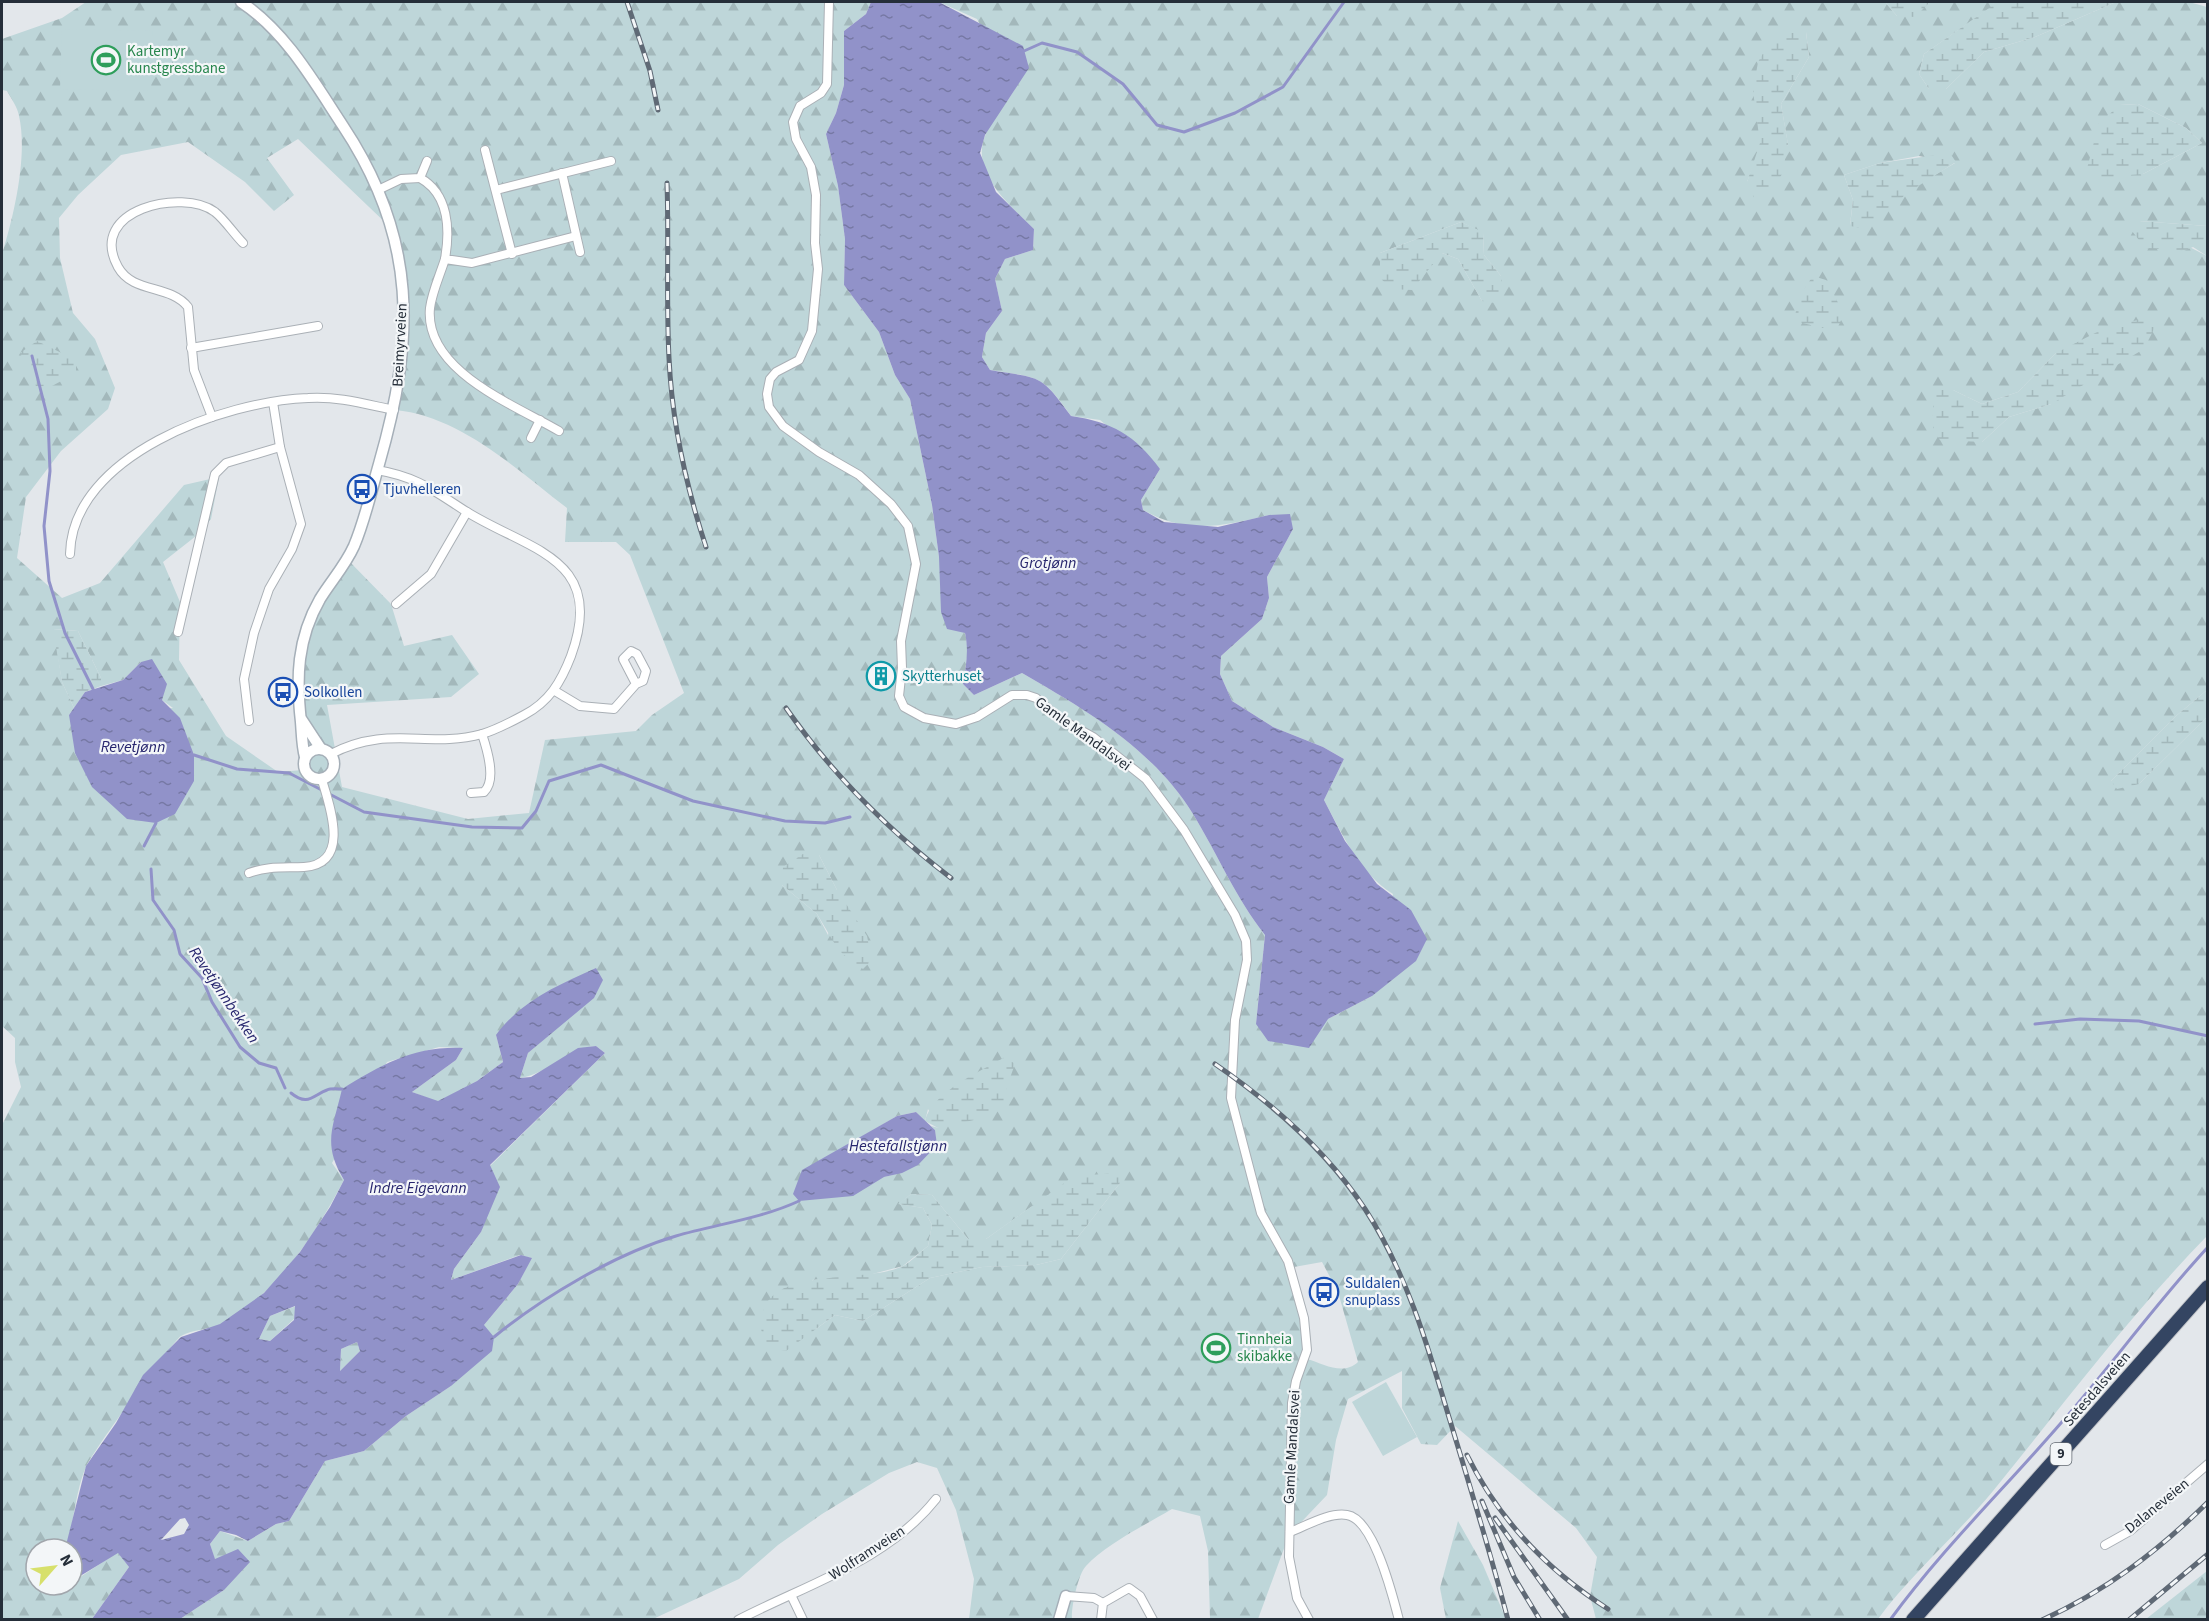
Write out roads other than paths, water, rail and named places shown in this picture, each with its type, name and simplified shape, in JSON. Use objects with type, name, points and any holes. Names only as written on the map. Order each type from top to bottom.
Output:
[{"type":"highway","name":"Setesdalsveien","points":[[1913,1620],[2208,1287]]},
{"type":"street","name":"Breimyrveien","points":[[241,2],[265,21],[294,53],[349,135],[378,190],[398,251],[404,298],[403,357],[394,410],[377,470],[353,548],[318,602],[303,639],[296,681],[305,758]]},
{"type":"street","name":"Gamle Mandalsvei","points":[[830,2],[826,84],[820,93],[797,110],[793,122],[796,140],[813,173],[816,195],[815,243],[818,269],[812,331],[799,360],[776,372],[770,379],[767,394],[769,406],[783,426],[825,456],[859,475],[891,504],[908,525],[916,564],[901,641],[902,668],[898,696],[904,707],[924,718],[956,724],[976,717],[1012,695],[1028,695],[1036,698],[1060,719],[1093,737],[1150,784],[1180,824],[1239,922],[1246,942],[1247,960],[1235,1020],[1231,1098],[1261,1213],[1283,1251],[1295,1281],[1307,1343],[1292,1403],[1289,1557],[1292,1584],[1309,1620]]},
{"type":"street","points":[[485,150],[512,254]]},
{"type":"street","points":[[420,178],[428,161]]},
{"type":"street","points":[[496,190],[610,161]]},
{"type":"street","points":[[562,173],[580,252]]},
{"type":"street","points":[[378,190],[401,179],[420,178],[435,191],[446,215],[449,236],[445,259],[430,307],[431,326],[439,348],[453,365],[470,379],[559,431]]},
{"type":"street","points":[[212,417],[194,370],[190,314],[184,302],[173,294],[133,282],[119,270],[112,250],[119,225],[130,213],[144,207],[186,204],[214,212],[243,243]]},
{"type":"street","points":[[445,259],[472,263],[576,236]]},
{"type":"street","points":[[191,348],[318,326]]},
{"type":"street","points":[[70,554],[71,533],[82,512],[113,469],[172,435],[212,417],[273,402],[307,398],[334,398],[394,410]]},
{"type":"street","points":[[249,721],[244,680],[254,633],[269,589],[292,549],[301,524],[280,447],[273,402]]},
{"type":"street","points":[[531,438],[540,420]]},
{"type":"street","points":[[178,632],[215,474],[226,463],[280,447]]},
{"type":"street","points":[[326,752],[334,763],[333,772],[322,780],[312,778],[305,771],[305,758],[312,751],[326,752],[358,741],[379,738],[435,738],[482,734],[533,710],[555,691],[569,662],[579,626],[579,601],[570,579],[559,563],[543,551],[467,512],[424,483],[377,470]]},
{"type":"street","points":[[396,604],[430,574],[467,512]]},
{"type":"street","points":[[555,691],[574,704],[610,711],[624,701],[636,684]]},
{"type":"street","name":"Breimyrveien","points":[[300,717],[326,752]]},
{"type":"street","points":[[471,793],[484,792],[489,783],[489,756],[482,734]]},
{"type":"street","points":[[249,873],[268,867],[312,866],[327,856],[332,849],[334,823],[322,780]]},
{"type":"street","name":"Dalaneveien","points":[[2105,1545],[2130,1531],[2208,1464]]},
{"type":"street","name":"Wolframveien","points":[[738,1620],[825,1580],[875,1551],[915,1521],[936,1499]]},
{"type":"street","name":"Gamle Mandalsvei","points":[[1290,1532],[1327,1518],[1346,1515],[1353,1517],[1361,1524],[1379,1556],[1398,1620]]},
{"type":"street","points":[[1103,1603],[1129,1588],[1140,1596],[1153,1620]]},
{"type":"street","points":[[791,1595],[803,1620]]},
{"type":"street","points":[[1059,1620],[1066,1596],[1094,1598],[1103,1603]]},
{"type":"street","points":[[1101,1620],[1103,1603]]},
{"type":"water","name":"Grotjønn","points":[[871,2],[939,2],[1023,46],[1029,68],[985,135],[980,153],[996,192],[1034,229],[1033,250],[1005,259],[995,279],[1002,311],[986,333],[982,357],[990,370],[1038,380],[1045,384],[1071,416],[1111,426],[1132,439],[1160,469],[1141,500],[1143,510],[1164,522],[1218,527],[1269,515],[1290,514],[1293,529],[1267,577],[1269,598],[1262,619],[1221,656],[1220,674],[1232,701],[1273,727],[1323,747],[1344,759],[1324,800],[1345,841],[1377,884],[1411,910],[1427,939],[1416,961],[1372,996],[1328,1019],[1309,1048],[1268,1041],[1256,1024],[1265,935],[1236,891],[1193,814],[1158,770],[1138,751],[1094,717],[1022,673],[974,695],[963,684],[967,652],[965,633],[947,629],[941,612],[939,557],[932,505],[910,399],[895,375],[879,332],[844,285],[845,239],[838,186],[826,134],[836,113],[844,85],[844,31],[866,14]]},
{"type":"water","name":"Revetjønn","points":[[152,659],[167,684],[162,700],[180,718],[194,755],[194,781],[175,814],[156,823],[127,819],[92,787],[75,753],[69,715],[85,692],[123,680],[141,662]]},
{"type":"water","name":"Indre Eigevann","points":[[596,968],[603,980],[594,998],[528,1053],[520,1078],[531,1077],[578,1048],[596,1046],[605,1053],[490,1165],[500,1187],[481,1232],[454,1269],[451,1280],[521,1255],[532,1258],[518,1284],[484,1325],[494,1337],[492,1351],[451,1386],[406,1416],[364,1451],[325,1461],[289,1521],[276,1524],[248,1541],[220,1531],[210,1544],[215,1559],[238,1549],[250,1562],[224,1590],[180,1619],[92,1619],[129,1567],[118,1553],[84,1574],[84,1537],[68,1537],[86,1466],[116,1423],[143,1375],[181,1337],[220,1324],[264,1293],[300,1252],[330,1207],[344,1180],[337,1167],[331,1146],[333,1125],[342,1089],[400,1058],[429,1050],[463,1048],[456,1060],[412,1092],[438,1101],[477,1081],[503,1062],[496,1035],[529,1003]],"holes":[[[295,1306],[294,1320],[270,1341],[259,1339],[270,1316]],[[357,1342],[360,1351],[340,1371],[341,1349]],[[185,1518],[189,1525],[184,1534],[161,1540],[180,1519]]]},
{"type":"water","name":"Hestefallstjønn","points":[[916,1112],[935,1130],[937,1145],[918,1165],[902,1173],[884,1177],[853,1196],[799,1201],[793,1194],[802,1170],[897,1116]]},
{"type":"waterway","points":[[1024,51],[1042,43],[1077,52],[1123,84],[1157,125],[1184,132],[1235,113],[1283,87],[1344,2]]},
{"type":"waterway","points":[[32,356],[48,419],[50,471],[44,526],[49,581],[65,633],[93,689]]},
{"type":"waterway","points":[[194,755],[237,769],[289,773],[364,812],[472,827],[522,828],[536,811],[549,781],[601,765],[693,801],[785,821],[825,823],[850,817]]},
{"type":"waterway","name":"Revetjønnbekken","points":[[144,846],[156,823]]},
{"type":"waterway","name":"Revetjønnbekken","points":[[151,869],[153,900],[174,930],[180,954],[202,978],[212,1002],[240,1047],[259,1063],[276,1068],[285,1088]]},
{"type":"waterway","points":[[2035,1024],[2080,1019],[2139,1021],[2208,1036]]},
{"type":"waterway","name":"Revetjønnbekken","points":[[291,1093],[306,1100],[329,1089],[342,1089]]},
{"type":"waterway","points":[[494,1337],[557,1292],[629,1254],[676,1236],[754,1217],[799,1201]]},
{"type":"waterway","points":[[1890,1620],[1931,1569],[2061,1423],[2208,1247]]},
{"type":"railway","points":[[627,2],[650,71],[658,110]]},
{"type":"railway","points":[[667,183],[669,358],[673,406],[681,454],[706,547]]},
{"type":"railway","points":[[786,708],[822,756],[862,799],[905,840],[951,878]]},
{"type":"railway","points":[[1215,1064],[1278,1112],[1316,1148],[1350,1187],[1379,1233],[1414,1308],[1440,1387],[1508,1620]]},
{"type":"railway","points":[[1467,1455],[1494,1501],[1527,1542],[1565,1578],[1608,1609]]},
{"type":"railway","points":[[1482,1501],[1514,1577],[1540,1620]]},
{"type":"railway","points":[[2042,1620],[2109,1583],[2170,1537],[2208,1502]]},
{"type":"railway","points":[[1495,1518],[1568,1620]]},
{"type":"railway","points":[[2129,1620],[2208,1554]]},
{"type":"place","name":"Kartemyr kunstgressbane","points":[[106,60]]},
{"type":"place","name":"Tjuvhelleren","points":[[362,489]]},
{"type":"place","name":"Skytterhuset","points":[[881,676]]},
{"type":"place","name":"Solkollen","points":[[283,692]]},
{"type":"place","name":"Suldalen snuplass","points":[[1324,1292]]},
{"type":"place","name":"Tinnheia skibakke","points":[[1216,1348]]}]
